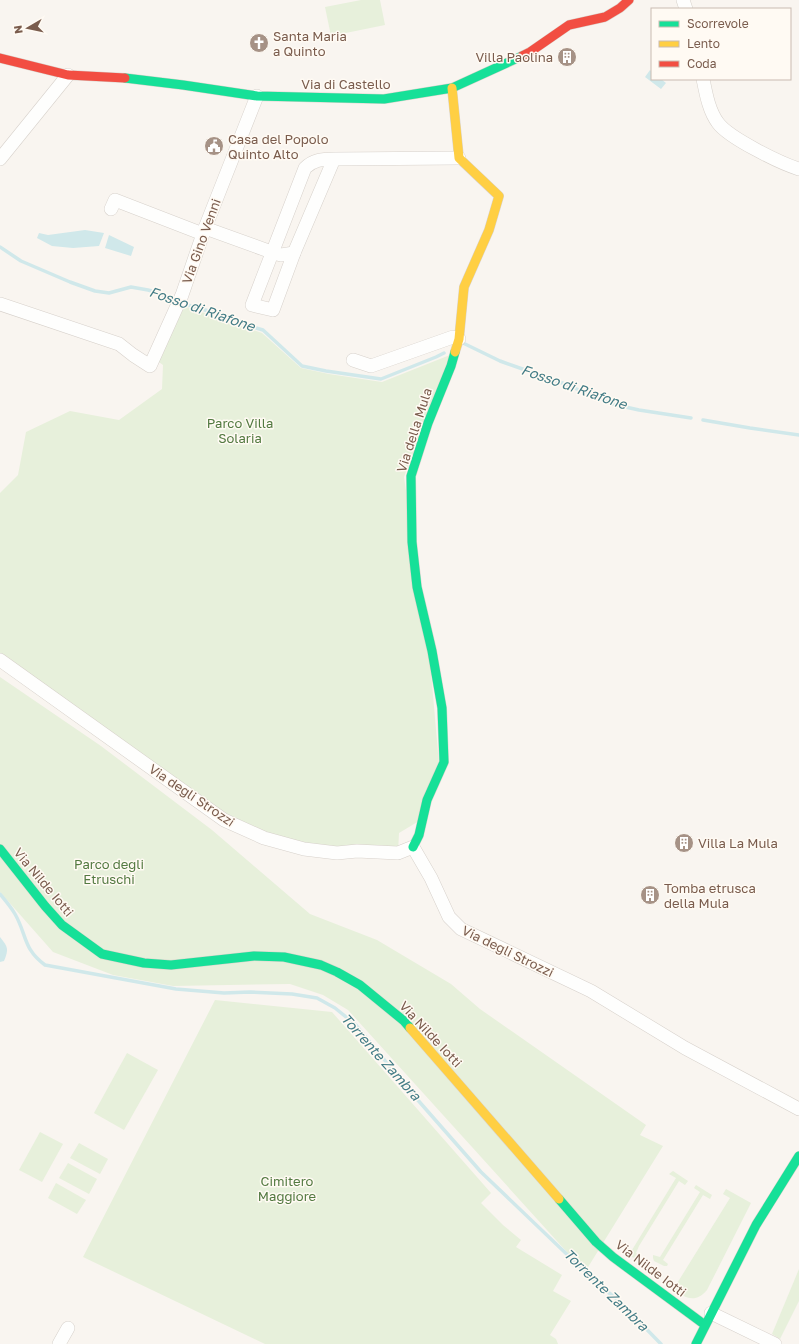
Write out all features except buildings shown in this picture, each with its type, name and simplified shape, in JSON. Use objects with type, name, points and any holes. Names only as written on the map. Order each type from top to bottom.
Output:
[{"type":"street","name":"Via di Castello","points":[[0,58],[68,75],[113,77],[183,85],[257,96],[384,99],[452,88],[530,52],[569,25],[605,17],[620,8],[629,0]]},
{"type":"street","points":[[0,159],[68,75]]},
{"type":"street","points":[[183,85],[184,81],[190,80],[329,92],[334,93],[336,98]]},
{"type":"street","points":[[702,80],[712,112],[719,125],[744,143],[787,165],[799,169]]},
{"type":"street","points":[[334,159],[294,253],[272,310],[252,305],[304,168],[311,162],[322,159],[459,158],[452,88]]},
{"type":"street","name":"Via Gino Venni","points":[[0,304],[119,344],[150,366],[182,295],[204,231],[257,96]]},
{"type":"street","name":"Via della Mula","points":[[413,848],[419,835],[427,800],[444,762],[442,708],[432,651],[417,587],[412,542],[411,476],[428,423],[459,339],[464,287],[489,230],[499,196],[459,158]]},
{"type":"street","points":[[114,201],[281,255],[294,253]]},
{"type":"street","points":[[353,360],[371,366],[453,338],[459,339]]},
{"type":"street","name":"Via degli Strozzi","points":[[0,660],[224,820],[264,838],[304,849],[337,853],[357,851],[398,853],[413,848],[431,878],[449,917],[461,930],[591,991],[685,1048],[799,1109]]},
{"type":"street","name":"Via Nilde Iotti","points":[[0,848],[45,906],[62,924],[102,954],[144,963],[171,965],[254,956],[284,957],[321,965],[338,972],[360,985],[404,1021],[596,1242],[613,1257],[708,1319]]},
{"type":"street","points":[[696,1344],[756,1225],[799,1156]]},
{"type":"street","points":[[708,1319],[775,1344]]},
{"type":"street","points":[[59,1344],[68,1328]]},
{"type":"green space","points":[[361,0],[380,0],[385,25],[331,36],[325,7]]},
{"type":"green space","name":"Parco Villa Solaria","points":[[179,304],[262,333],[301,368],[329,374],[382,382],[450,355],[404,477],[429,649],[439,764],[419,821],[399,833],[398,853],[337,853],[224,820],[0,660],[0,493],[18,475],[26,432],[70,411],[119,420],[162,389],[163,365],[156,360]]},
{"type":"green space","name":"Parco degli Etruschi","points":[[0,677],[101,746],[212,830],[310,914],[377,940],[451,984],[480,1009],[646,1125],[640,1135],[663,1146],[585,1272],[348,1010],[323,995],[290,984],[173,986],[113,975],[53,952],[0,892]]},
{"type":"green space","name":"Cimitero Maggiore","points":[[215,1000],[332,1012],[491,1193],[481,1203],[503,1225],[521,1240],[516,1247],[562,1275],[553,1291],[571,1301],[550,1335],[556,1339],[558,1344],[265,1344],[83,1257]]},
{"type":"green space","points":[[127,1053],[158,1070],[124,1130],[94,1113]]},
{"type":"green space","points":[[40,1132],[63,1144],[42,1182],[19,1170]]},
{"type":"green space","points":[[79,1143],[108,1159],[100,1174],[70,1158]]},
{"type":"green space","points":[[68,1163],[97,1179],[89,1194],[59,1178]]},
{"type":"green space","points":[[673,1171],[688,1181],[685,1185],[679,1181],[639,1246],[636,1253],[641,1257],[636,1259],[626,1254],[625,1249],[626,1247],[632,1250],[676,1178],[669,1174]]},
{"type":"green space","points":[[56,1183],[86,1200],[77,1214],[48,1198]]},
{"type":"green space","points":[[696,1185],[712,1195],[710,1199],[703,1195],[663,1260],[668,1264],[667,1266],[664,1266],[654,1261],[653,1255],[660,1257],[700,1192],[694,1188]]},
{"type":"green space","points":[[726,1189],[751,1203],[707,1290],[697,1298],[686,1297],[676,1292],[666,1284],[669,1281],[676,1285],[730,1198],[723,1194]]},
{"type":"green space","points":[[799,1269],[799,1301],[780,1339],[772,1334]]},
{"type":"water","points":[[650,70],[651,80],[662,80],[666,83],[661,89],[645,77]]},
{"type":"water","points":[[85,230],[104,233],[99,246],[73,248],[52,246],[37,238],[39,233],[48,235]]},
{"type":"water","points":[[109,235],[134,247],[131,256],[105,248]]},
{"type":"water","points":[[0,937],[7,948],[7,954],[4,961],[0,962]]},
{"type":"waterway","name":"Fosso di Riafone","points":[[0,247],[21,261],[95,291],[109,293],[131,287],[148,290],[159,293],[174,301],[236,319],[249,326],[263,330],[302,366],[381,379],[444,353]]},
{"type":"waterway","name":"Fosso di Riafone","points":[[463,343],[500,361],[565,384],[612,404],[691,418]]},
{"type":"waterway","name":"Fosso di Riafone","points":[[703,420],[799,435]]},
{"type":"waterway","name":"Torrente Zambra","points":[[0,894],[15,914],[29,947],[38,959],[45,965],[176,989],[224,993],[250,992],[292,994],[317,998],[335,1008],[356,1025],[409,1090],[481,1172],[600,1286],[617,1299],[661,1344]]},
{"type":"traffic: fast","points":[[125,78],[257,96],[384,99],[452,88],[522,56]]},
{"type":"traffic: fast","points":[[413,847],[419,835],[427,800],[444,762],[442,708],[432,651],[417,587],[412,542],[411,476],[428,423],[451,366],[455,352]]},
{"type":"traffic: fast","points":[[0,849],[62,925],[102,954],[144,963],[171,965],[254,956],[284,957],[321,965],[360,985],[404,1021],[410,1028]]},
{"type":"traffic: fast","points":[[696,1344],[756,1225],[799,1156]]},
{"type":"traffic: fast","points":[[559,1199],[596,1242],[613,1257],[705,1325]]},
{"type":"traffic: slow","points":[[452,88],[459,158],[499,196],[489,230],[464,287],[459,339],[455,352]]},
{"type":"traffic: slow","points":[[410,1028],[559,1199]]},
{"type":"traffic: jam","points":[[522,56],[569,25],[605,17],[620,8],[629,0]]},
{"type":"traffic: jam","points":[[0,58],[68,75],[125,78]]},
{"type":"place","name":"Santa Maria a Quinto","points":[[259,43]]},
{"type":"place","name":"Villa Paolina","points":[[567,57]]},
{"type":"place","name":"Casa del Popolo Quinto Alto","points":[[214,146]]},
{"type":"place","name":"Villa La Mula","points":[[684,843]]},
{"type":"place","name":"Tomba etrusca della Mula","points":[[650,895]]}]
